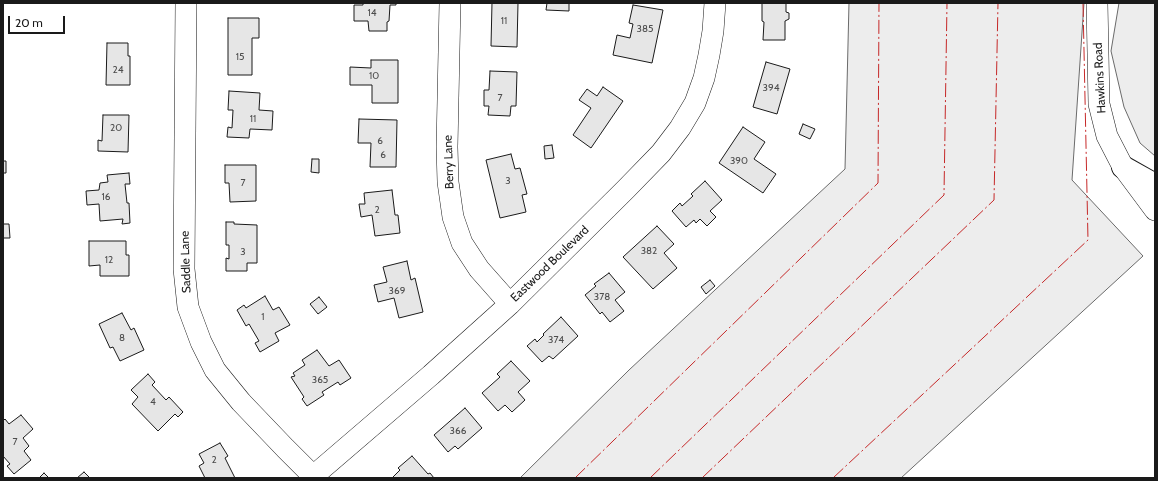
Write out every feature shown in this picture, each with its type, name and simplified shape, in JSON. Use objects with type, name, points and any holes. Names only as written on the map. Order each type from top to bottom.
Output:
[{"type":"highway","points":[[1123,167],[1155,185]]},
{"type":"street","name":"Saddle Lane","points":[[186,3],[184,269],[188,307],[201,342],[215,370],[241,402],[312,477]]},
{"type":"street","name":"Berry Lane","points":[[450,3],[447,147],[448,182],[453,217],[462,243],[479,269],[510,304]]},
{"type":"street","name":"Eastwood Boulevard","points":[[312,477],[431,375],[510,304],[626,190],[661,153],[680,128],[695,103],[704,78],[713,31],[715,3]]},
{"type":"street","name":"Hawkins Road","points":[[1097,3],[1100,104],[1106,136],[1123,167],[1155,210]]},
{"type":"shaded area","points":[[849,3],[1084,3],[1072,180],[1143,256],[901,478],[520,478],[629,370],[845,169]]},
{"type":"shaded area","points":[[1119,3],[1155,3],[1155,156],[1140,143],[1124,107],[1111,51]]},
{"type":"building","points":[[363,3],[396,3],[396,5],[390,5],[387,31],[369,31],[368,21],[354,21],[354,5],[363,5]]},
{"type":"building","points":[[492,3],[518,3],[517,47],[491,46]]},
{"type":"building","points":[[547,3],[569,3],[569,11],[546,10]]},
{"type":"building","points":[[762,3],[786,3],[786,12],[789,13],[789,19],[785,21],[785,40],[763,40],[764,22],[762,21]]},
{"type":"building","points":[[633,5],[663,10],[652,63],[613,55],[617,35],[630,38],[633,24],[629,23]]},
{"type":"building","points":[[228,18],[259,18],[259,38],[252,38],[252,75],[228,75]]},
{"type":"building","points":[[107,43],[128,43],[128,56],[130,56],[130,85],[106,85]]},
{"type":"building","points":[[371,60],[398,60],[398,103],[372,103],[372,85],[350,85],[350,67],[371,68]]},
{"type":"building","points":[[766,62],[790,69],[777,114],[753,107]]},
{"type":"building","points":[[490,71],[517,72],[516,106],[511,106],[510,116],[488,115],[489,106],[484,106],[484,90],[489,90]]},
{"type":"building","points":[[603,87],[623,101],[591,148],[573,135],[591,108],[579,100],[587,89],[597,96]]},
{"type":"building","points":[[229,91],[260,93],[259,110],[273,111],[272,130],[250,129],[249,138],[227,137],[228,127],[232,128],[233,110],[228,110]]},
{"type":"building","points":[[103,115],[129,115],[128,152],[98,151],[98,140],[102,141]]},
{"type":"building","points":[[359,119],[397,120],[396,167],[370,167],[371,143],[358,143]]},
{"type":"building","points":[[803,124],[815,129],[810,139],[799,134]]},
{"type":"building","points":[[743,127],[765,142],[754,159],[776,174],[763,193],[719,163]]},
{"type":"building","points":[[552,145],[554,158],[545,159],[544,146]]},
{"type":"building","points":[[511,154],[515,169],[520,168],[527,194],[522,195],[526,212],[500,218],[486,160]]},
{"type":"building","points":[[312,159],[319,159],[319,173],[311,172]]},
{"type":"building","points":[[3,161],[6,161],[6,173],[3,173]]},
{"type":"building","points":[[225,165],[256,165],[256,201],[230,202],[229,183],[225,183]]},
{"type":"building","points":[[129,173],[130,184],[125,184],[127,203],[129,203],[130,223],[122,224],[123,219],[100,221],[99,204],[87,205],[86,191],[99,190],[100,183],[108,182],[107,175]]},
{"type":"building","points":[[705,181],[722,200],[710,211],[716,217],[707,226],[700,219],[696,223],[694,220],[686,227],[672,211],[680,203],[682,206],[693,196],[691,194]]},
{"type":"building","points":[[392,190],[395,215],[398,215],[400,233],[375,236],[372,215],[361,217],[359,204],[365,204],[364,193]]},
{"type":"building","points":[[226,222],[234,222],[234,224],[257,225],[257,263],[247,263],[247,271],[226,271],[226,258],[229,259],[229,245],[226,245]]},
{"type":"building","points":[[3,224],[9,224],[10,238],[3,238]]},
{"type":"building","points":[[657,226],[674,244],[664,253],[677,268],[653,289],[623,257]]},
{"type":"building","points":[[89,241],[126,241],[126,255],[129,255],[129,276],[100,276],[100,265],[89,266]]},
{"type":"building","points":[[407,261],[411,280],[415,278],[423,312],[399,318],[394,298],[378,302],[374,285],[387,282],[383,267]]},
{"type":"building","points":[[609,273],[625,292],[615,300],[624,311],[610,322],[602,312],[600,314],[585,295],[596,286],[594,284]]},
{"type":"building","points":[[710,280],[715,286],[706,294],[701,287]]},
{"type":"building","points":[[265,296],[273,310],[279,307],[290,325],[275,333],[279,341],[260,352],[255,343],[259,341],[249,324],[246,326],[237,310],[244,305],[246,308]]},
{"type":"building","points":[[319,297],[327,307],[318,314],[310,304]]},
{"type":"building","points":[[122,313],[131,330],[134,328],[144,350],[120,361],[113,347],[110,348],[99,324]]},
{"type":"building","points":[[561,317],[578,336],[553,359],[549,356],[542,362],[527,346],[535,339],[537,342],[544,335],[543,334]]},
{"type":"building","points":[[317,350],[329,366],[339,360],[351,378],[340,385],[338,382],[322,392],[324,395],[307,406],[302,399],[304,397],[291,377],[295,376],[293,373],[305,365],[302,360]]},
{"type":"building","points":[[511,361],[530,381],[518,392],[525,400],[512,412],[505,405],[498,411],[482,393],[500,377],[497,374]]},
{"type":"building","points":[[148,374],[155,382],[152,385],[166,400],[169,397],[183,412],[178,417],[175,414],[158,431],[132,404],[138,397],[131,390]]},
{"type":"building","points":[[465,408],[482,428],[458,449],[455,446],[448,452],[434,435]]},
{"type":"building","points":[[21,415],[33,429],[23,438],[29,446],[24,451],[31,460],[14,474],[7,466],[10,464],[3,456],[3,421],[5,419],[9,424]]},
{"type":"building","points":[[220,443],[228,456],[225,458],[235,478],[205,478],[199,466],[204,463],[199,454]]},
{"type":"building","points":[[412,456],[428,474],[430,473],[434,478],[392,478],[400,470],[398,468]]},
{"type":"building","points":[[84,472],[90,478],[77,478]]},
{"type":"building","points":[[44,473],[49,478],[39,478]]},
{"type":"power","points":[[575,478],[878,183],[879,3]]},
{"type":"power","points":[[650,478],[944,195],[947,3]]},
{"type":"power","points":[[702,478],[994,200],[998,3]]},
{"type":"power","points":[[833,478],[1088,240],[1083,3]]}]
